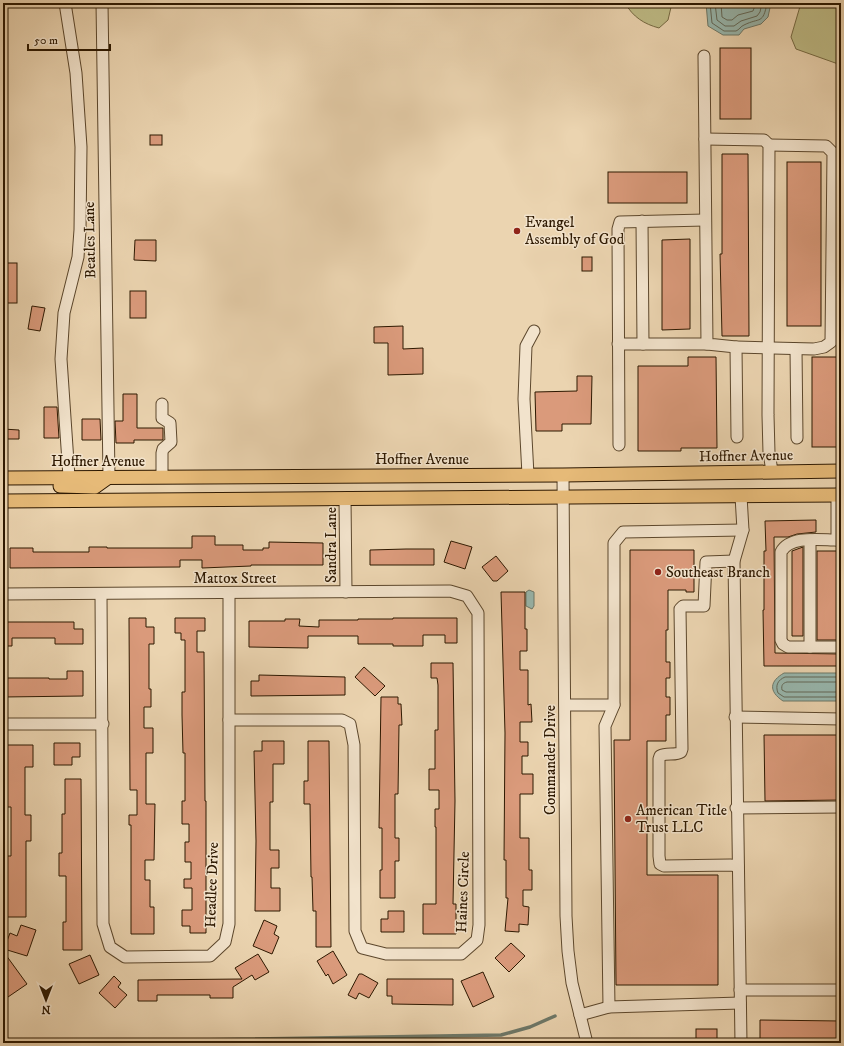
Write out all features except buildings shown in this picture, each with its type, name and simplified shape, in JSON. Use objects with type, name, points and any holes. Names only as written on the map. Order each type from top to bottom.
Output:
[{"type":"main road","name":"Hoffner Avenue","points":[[3,478],[563,475],[841,471]]},
{"type":"main road","points":[[3,487],[95,487],[109,477]]},
{"type":"main road","points":[[3,501],[839,494]]},
{"type":"street","points":[[65,3],[76,73],[81,147],[80,230],[78,257],[64,313],[61,359],[69,477]]},
{"type":"street","name":"Beatles Lane","points":[[102,3],[109,477]]},
{"type":"street","points":[[704,56],[707,344]]},
{"type":"street","points":[[618,344],[707,344],[736,347],[814,349],[824,347],[831,342],[832,153],[826,146],[769,145],[764,140],[705,139]]},
{"type":"street","points":[[769,145],[768,348],[769,453],[772,471]]},
{"type":"street","points":[[619,445],[618,229],[620,222],[705,220]]},
{"type":"street","points":[[642,221],[643,344]]},
{"type":"street","points":[[528,475],[524,399],[526,346],[534,331]]},
{"type":"street","points":[[736,347],[737,437]]},
{"type":"street","points":[[796,349],[797,438]]},
{"type":"street","points":[[162,404],[162,418],[170,423],[171,442],[163,449],[162,477]]},
{"type":"street","name":"Commander Drive","points":[[563,475],[566,916],[572,983],[587,1043]]},
{"type":"street","points":[[839,494],[839,540],[797,540],[782,548],[780,552],[781,640],[783,644],[788,647],[841,647]]},
{"type":"street","points":[[741,496],[743,530],[734,561],[736,808],[741,1043]]},
{"type":"street","name":"Sandra Lane","points":[[345,498],[346,592]]},
{"type":"street","points":[[609,1007],[605,726],[614,705],[614,543],[623,532],[743,530]]},
{"type":"street","points":[[810,540],[810,647]]},
{"type":"street","points":[[734,561],[706,562],[704,606],[683,606],[680,609],[682,749],[678,754],[663,754],[658,759],[659,856],[660,864],[664,866],[738,866]]},
{"type":"street","name":"Mattox Street","points":[[3,594],[450,591],[467,596]]},
{"type":"street","name":"Headlee Drive","points":[[101,594],[104,924],[110,947],[125,957],[210,956],[225,942],[229,924],[229,593]]},
{"type":"street","name":"Haines Circle","points":[[229,720],[342,720],[350,724],[354,744],[355,932],[362,948],[386,954],[461,954],[477,940],[479,925],[478,613],[467,596]]},
{"type":"street","points":[[565,705],[614,705]]},
{"type":"street","points":[[735,717],[841,718]]},
{"type":"street","points":[[3,724],[103,724]]},
{"type":"street","points":[[736,808],[841,807]]},
{"type":"street","points":[[740,990],[841,990]]},
{"type":"street","points":[[580,1015],[609,1007],[740,1002]]},
{"type":"shaded area","points":[[625,3],[672,3],[668,20],[659,28],[639,19]]},
{"type":"shaded area","points":[[801,3],[841,3],[841,65],[796,49],[791,37]]},
{"type":"water","points":[[706,3],[771,3],[768,17],[761,24],[744,29],[739,35],[723,35],[708,26]]},
{"type":"water","points":[[529,590],[534,592],[534,606],[532,609],[526,606],[526,592]]},
{"type":"water","points":[[784,673],[841,673],[841,701],[783,701],[775,694],[773,686],[776,679]]},
{"type":"waterway","points":[[3,1043],[501,1035],[530,1027],[555,1016]]},
{"type":"place","name":"Evangel Assembly of God","points":[[517,231]]},
{"type":"place","name":"Southeast Branch","points":[[658,572]]},
{"type":"place","name":"American Title Trust LLC","points":[[628,819]]}]
